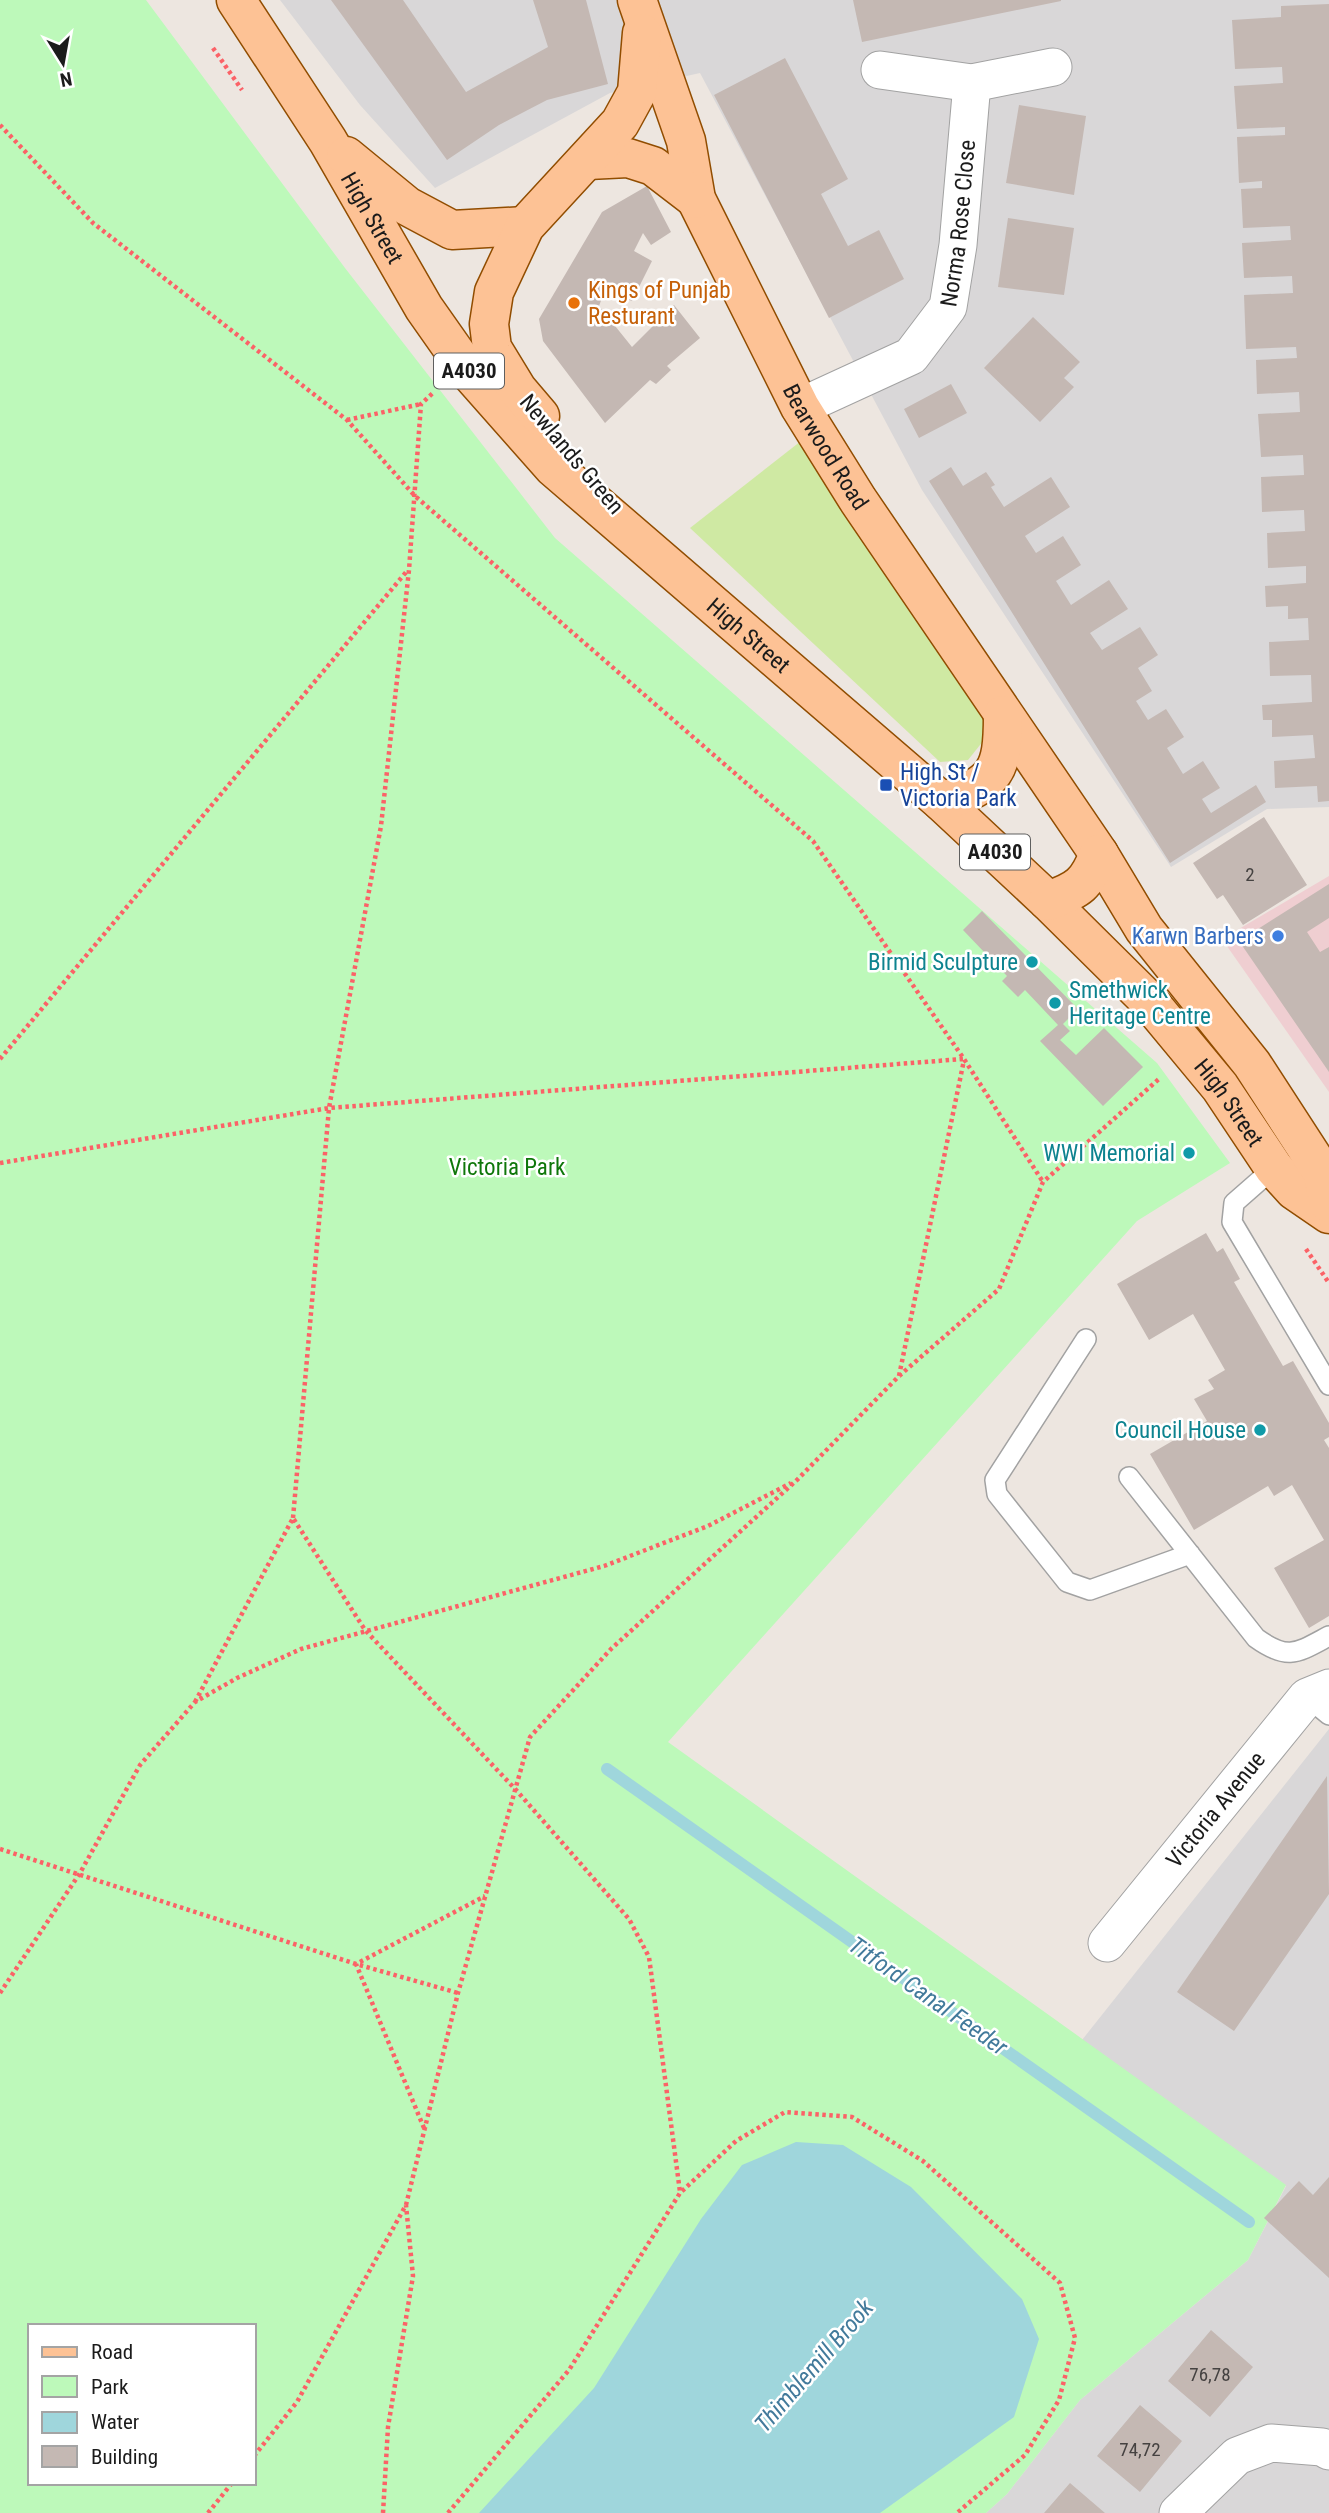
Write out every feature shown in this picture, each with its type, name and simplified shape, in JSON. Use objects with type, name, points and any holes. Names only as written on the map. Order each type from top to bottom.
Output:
[{"type":"main road","name":"High Street","points":[[236,0],[328,142],[424,308],[469,372],[553,467],[942,803],[1048,901],[1147,999],[1220,1087],[1274,1168],[1294,1190],[1329,1214]]},
{"type":"main road","name":"Newlands Green","points":[[640,10],[637,92],[620,123],[525,226],[494,292],[489,324],[492,348],[517,389],[661,559]]},
{"type":"main road","name":"Bearwood Road","points":[[640,10],[686,141],[696,199],[800,407],[851,488],[1098,854]]},
{"type":"main road","name":"A4030","points":[[328,142],[407,206],[452,230],[525,226]]},
{"type":"main road","name":"A4030","points":[[588,160],[628,158],[653,166],[696,199]]},
{"type":"main road","points":[[942,803],[976,790],[999,765],[1003,715]]},
{"type":"main road","name":"High Street","points":[[1098,854],[1144,929],[1252,1064],[1322,1172],[1329,1203]]},
{"type":"main road","points":[[1048,901],[1072,893],[1090,877],[1098,854]]},
{"type":"street","points":[[880,70],[972,83],[1053,67]]},
{"type":"street","name":"Norma Rose Close","points":[[800,407],[911,356],[948,307],[958,245],[972,83]]},
{"type":"street","name":"Victoria Avenue","points":[[1107,1943],[1321,1700]]},
{"type":"street","points":[[1178,2513],[1237,2456],[1270,2443],[1322,2447],[1329,2451]]},
{"type":"lane","points":[[1274,1168],[1234,1203],[1232,1222],[1329,1385]]},
{"type":"lane","points":[[1086,1339],[995,1480],[997,1494],[1067,1582],[1090,1590],[1190,1554]]},
{"type":"lane","points":[[1129,1477],[1256,1638],[1276,1652],[1300,1651],[1329,1636]]},
{"type":"path","points":[[0,125],[93,223],[347,420],[415,496],[813,841],[964,1059],[1043,1182]]},
{"type":"path","points":[[347,420],[421,404],[442,387]]},
{"type":"path","points":[[0,1993],[80,1873],[140,1765],[195,1702],[293,1518],[329,1108],[381,826],[409,570],[421,404]]},
{"type":"path","points":[[0,1059],[409,570]]},
{"type":"path","points":[[0,1163],[329,1108],[964,1059]]},
{"type":"path","points":[[899,1376],[964,1059]]},
{"type":"path","points":[[256,2453],[297,2402],[406,2205],[457,1993],[517,1791],[530,1737],[611,1649],[798,1479],[899,1376],[999,1289],[1043,1182],[1163,1076]]},
{"type":"path","points":[[195,1702],[237,1678],[301,1649],[604,1566],[708,1526],[798,1479]]},
{"type":"path","points":[[293,1518],[365,1630],[517,1791],[629,1919],[649,1956],[680,2193]]},
{"type":"path","points":[[0,1849],[356,1964],[457,1993]]},
{"type":"path","points":[[356,1964],[485,1896]]},
{"type":"path","points":[[356,1964],[424,2129]]},
{"type":"path","points":[[448,2513],[569,2370],[680,2193],[736,2141],[785,2112],[852,2117],[923,2161],[1060,2283],[1075,2338],[1059,2400],[1025,2455],[957,2513]]},
{"type":"path","points":[[383,2513],[388,2427],[413,2276],[406,2205]]},
{"type":"path","points":[[208,2513],[230,2485]]},
{"type":"shaded area","points":[[280,0],[1329,0],[1329,807],[1267,809],[1171,867],[922,490],[700,73],[610,93],[435,188],[360,105]]},
{"type":"shaded area","points":[[1329,876],[1329,1092],[1222,939]]},
{"type":"shaded area","points":[[1329,1729],[1329,2513],[986,2513],[1007,2494],[1080,2400],[1248,2260],[1286,2186],[1082,2040]]},
{"type":"green space","name":"Victoria Park","points":[[0,0],[146,0],[345,268],[555,538],[1157,1063],[1230,1163],[1137,1221],[668,1742],[1286,2185],[1248,2260],[1080,2400],[1007,2494],[986,2513],[0,2513]]},
{"type":"green space","points":[[801,441],[980,702],[988,735],[968,760],[940,762],[690,528]]},
{"type":"water","name":"Thimblemill Brook","points":[[796,2142],[843,2145],[911,2187],[1022,2299],[1039,2339],[1014,2417],[880,2513],[479,2513],[594,2388],[701,2219],[742,2165]]},
{"type":"building","points":[[331,0],[403,0],[466,92],[548,47],[533,0],[586,0],[608,84],[547,100],[499,125],[447,160]]},
{"type":"building","points":[[853,0],[1061,0],[1061,1],[862,42]]},
{"type":"building","points":[[1329,4],[1329,801],[1318,802],[1317,786],[1275,788],[1274,761],[1315,758],[1313,735],[1272,737],[1272,720],[1263,720],[1262,705],[1312,702],[1311,675],[1270,676],[1269,642],[1309,640],[1308,618],[1288,619],[1288,606],[1266,607],[1265,586],[1306,583],[1306,566],[1268,568],[1267,533],[1305,531],[1304,510],[1262,512],[1261,477],[1304,475],[1303,455],[1261,457],[1258,414],[1300,412],[1299,392],[1257,394],[1256,360],[1297,358],[1296,347],[1246,349],[1244,295],[1293,293],[1292,276],[1244,278],[1242,243],[1291,240],[1290,226],[1243,228],[1241,189],[1262,188],[1262,181],[1239,183],[1237,137],[1285,135],[1285,127],[1237,129],[1234,86],[1283,83],[1282,67],[1235,69],[1232,20],[1281,17],[1281,6]]},
{"type":"building","points":[[785,58],[848,179],[821,194],[848,246],[879,230],[904,279],[829,318],[714,95]]},
{"type":"building","points":[[1019,105],[1086,116],[1074,195],[1006,183]]},
{"type":"building","name":"Kings of Punjab Resturant","points":[[647,186],[671,232],[651,245],[643,233],[634,251],[652,261],[632,301],[605,290],[599,306],[632,347],[674,305],[700,338],[667,366],[671,370],[656,384],[650,380],[605,423],[543,341],[539,319],[602,212]]},
{"type":"building","points":[[1008,218],[1074,228],[1064,295],[998,287]]},
{"type":"building","points":[[1033,317],[1080,362],[1064,378],[1074,387],[1040,422],[984,368]]},
{"type":"building","points":[[951,384],[967,413],[919,438],[904,409]]},
{"type":"building","points":[[951,467],[963,486],[986,472],[995,485],[991,487],[1004,507],[1051,477],[1070,507],[1025,536],[1036,553],[1063,536],[1081,565],[1056,581],[1071,605],[1109,580],[1128,609],[1090,633],[1102,650],[1140,627],[1158,655],[1138,668],[1152,691],[1136,701],[1148,720],[1166,709],[1184,737],[1167,748],[1183,774],[1203,761],[1220,788],[1202,799],[1211,813],[1256,785],[1266,802],[1170,863],[929,481]]},
{"type":"building","points":[[1264,817],[1307,885],[1243,925],[1223,895],[1217,899],[1193,863]]},
{"type":"building","points":[[1329,884],[1329,918],[1307,932],[1320,952],[1329,947],[1329,1072],[1239,941]]},
{"type":"building","name":"Smethwick Heritage Centre","points":[[982,911],[1078,1009],[1063,1024],[1070,1031],[1060,1040],[1076,1055],[1104,1028],[1143,1067],[1103,1106],[1040,1041],[1058,1025],[1025,990],[1018,997],[1002,981],[1007,976],[963,930]]},
{"type":"building","name":"Council House","points":[[1206,1233],[1217,1252],[1223,1248],[1240,1279],[1234,1282],[1283,1366],[1293,1361],[1329,1423],[1329,1437],[1324,1440],[1329,1448],[1329,1616],[1309,1628],[1274,1568],[1324,1540],[1292,1485],[1274,1496],[1268,1486],[1194,1530],[1150,1454],[1207,1421],[1194,1399],[1214,1389],[1208,1380],[1225,1370],[1193,1314],[1149,1340],[1117,1284]]},
{"type":"building","points":[[1327,1776],[1329,1894],[1234,2031],[1177,1992]]},
{"type":"building","points":[[1329,2177],[1329,2278],[1264,2218],[1299,2181],[1313,2195]]},
{"type":"building","points":[[1211,2330],[1253,2367],[1210,2417],[1168,2381]]},
{"type":"building","points":[[1140,2405],[1182,2441],[1140,2492],[1097,2456]]},
{"type":"building","points":[[1070,2483],[1105,2513],[1044,2513]]},
{"type":"waterway","name":"Titford Canal Feeder","points":[[607,1769],[1249,2222]]},
{"type":"place","name":"Kings of Punjab Resturant","points":[[574,303]]},
{"type":"place","name":"High St / Victoria Park","points":[[886,785]]},
{"type":"place","name":"Karwn Barbers","points":[[1278,936]]},
{"type":"place","name":"Birmid Sculpture","points":[[1032,962]]},
{"type":"place","name":"Smethwick Heritage Centre","points":[[1055,1003]]},
{"type":"place","name":"WWI Memorial","points":[[1189,1153]]},
{"type":"place","name":"Council House","points":[[1260,1430]]}]
